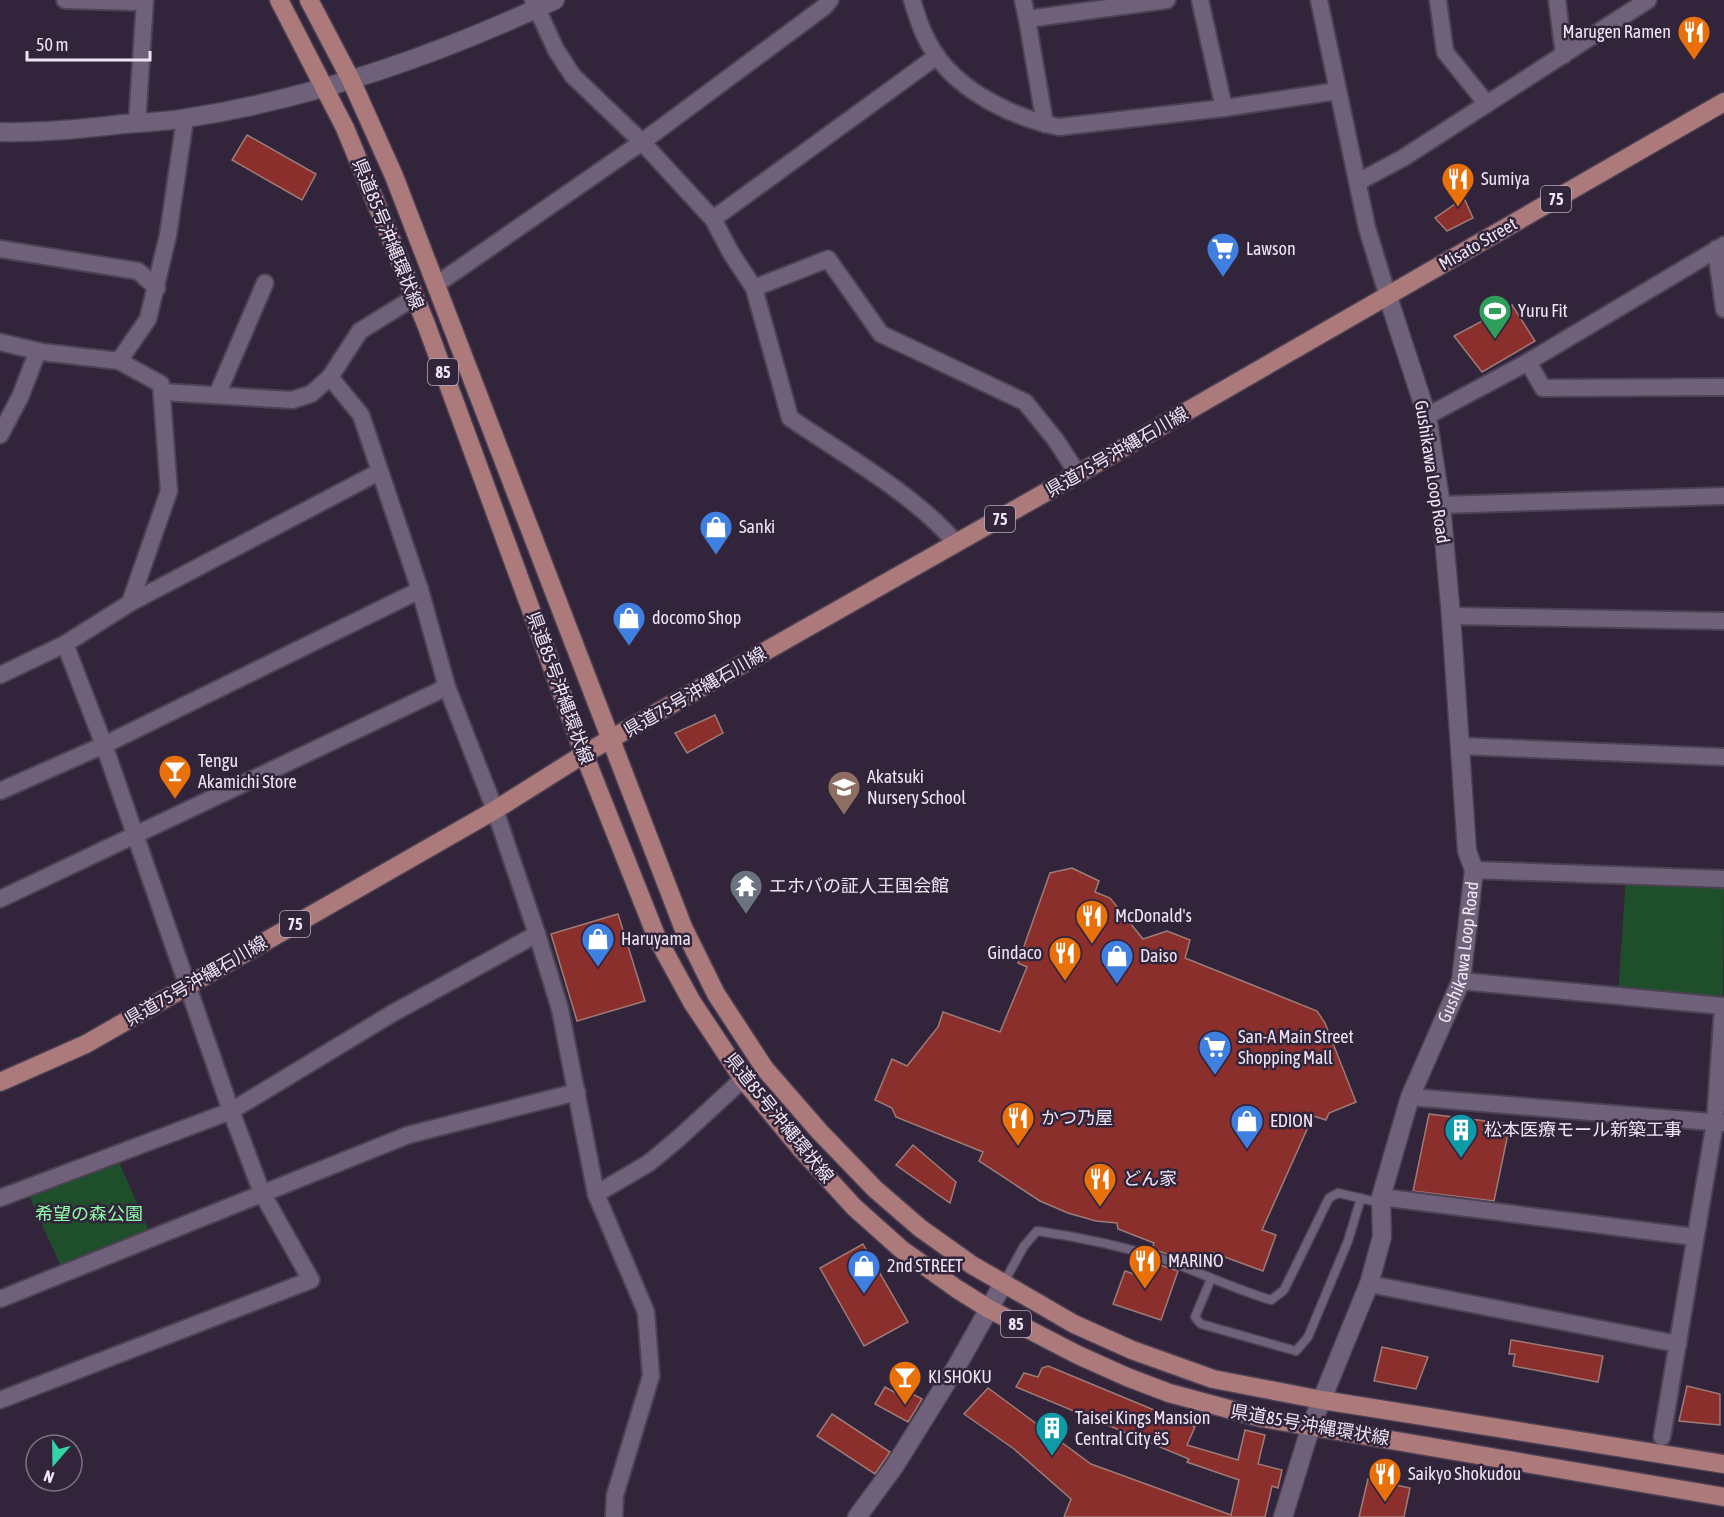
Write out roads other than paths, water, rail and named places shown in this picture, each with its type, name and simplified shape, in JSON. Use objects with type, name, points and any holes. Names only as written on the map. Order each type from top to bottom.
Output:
[{"type":"main road","name":"県道85号沖縄環状線","points":[[279,0],[345,128],[415,297],[584,754],[657,938],[692,1002],[743,1079],[854,1208],[902,1249],[989,1309],[1078,1355],[1126,1377],[1169,1393],[1262,1418],[1724,1497]]},
{"type":"main road","name":"県道85号沖縄環状線","points":[[309,0],[382,146],[683,927],[716,994],[765,1069],[819,1131],[875,1189],[921,1228],[972,1265],[1074,1324],[1132,1350],[1213,1379],[1322,1400],[1724,1464]]},
{"type":"main road","points":[[0,132],[73,130],[185,119],[237,109],[351,80],[448,47],[535,4],[555,0]]},
{"type":"main road","name":"Misato Street","points":[[1388,297],[1724,102]]},
{"type":"main road","name":"Gushikawa Loop Road","points":[[1283,1517],[1311,1426],[1369,1284],[1382,1237],[1381,1200],[1410,1097],[1461,981],[1474,870],[1467,851],[1441,505],[1427,416],[1388,297]]},
{"type":"main road","name":"県道75号沖縄石川線","points":[[0,1082],[86,1044],[495,810],[584,754],[1388,297]]},
{"type":"main road","points":[[857,1517],[894,1467],[958,1364],[1003,1284]]},
{"type":"street","points":[[64,0],[134,2],[136,0]]},
{"type":"street","points":[[137,123],[145,0]]},
{"type":"street","points":[[437,284],[642,142],[824,7],[830,0]]},
{"type":"street","points":[[912,0],[920,26],[937,56],[959,81],[988,99],[1045,124],[1059,127],[1224,108],[1337,91]]},
{"type":"street","points":[[1023,0],[1045,124]]},
{"type":"street","points":[[1027,19],[1130,3],[1167,0]]},
{"type":"street","points":[[1200,0],[1224,108]]},
{"type":"street","points":[[1319,0],[1367,228],[1388,297]]},
{"type":"street","points":[[1438,0],[1445,52],[1487,104]]},
{"type":"street","points":[[1557,0],[1564,55]]},
{"type":"street","points":[[1358,182],[1403,158],[1648,0]]},
{"type":"street","points":[[535,4],[556,50],[573,76],[642,142],[713,219],[731,253],[754,288],[790,418],[901,494],[943,528],[956,543]]},
{"type":"street","points":[[713,219],[937,56]]},
{"type":"street","points":[[119,361],[148,319],[168,235],[185,119]]},
{"type":"street","points":[[1427,416],[1528,362],[1720,247],[1724,309]]},
{"type":"street","points":[[0,249],[138,271],[156,288]]},
{"type":"street","points":[[754,288],[828,259],[881,334],[1025,402],[1055,439],[1078,474]]},
{"type":"street","points":[[217,395],[265,283]]},
{"type":"street","points":[[163,392],[292,400],[311,394],[330,377],[360,331],[415,297]]},
{"type":"street","points":[[0,342],[38,351],[119,361],[161,384],[169,491],[130,603]]},
{"type":"street","points":[[0,435],[20,397],[38,351]]},
{"type":"street","points":[[1528,362],[1543,388],[1724,387]]},
{"type":"street","points":[[330,377],[361,416],[420,590],[447,687],[495,810],[537,934],[560,1009],[596,1194],[646,1312],[651,1376],[615,1495],[614,1517]]},
{"type":"street","points":[[0,675],[65,644],[130,603],[379,472]]},
{"type":"street","points":[[1441,505],[1724,496]]},
{"type":"street","points":[[0,790],[104,744],[420,590]]},
{"type":"street","points":[[1451,616],[1724,621]]},
{"type":"street","points":[[0,1400],[311,1280],[262,1192],[231,1111],[104,744],[65,644]]},
{"type":"street","points":[[0,899],[136,837],[447,687]]},
{"type":"street","points":[[1460,746],[1724,758]]},
{"type":"street","points":[[1474,870],[1724,879]]},
{"type":"street","points":[[0,1198],[231,1111],[393,1013],[537,934]]},
{"type":"street","points":[[1461,981],[1724,999],[1720,1122],[1695,1237],[1662,1437]]},
{"type":"street","points":[[596,1194],[649,1163],[743,1079]]},
{"type":"street","points":[[0,1299],[408,1135],[577,1092]]},
{"type":"street","points":[[1410,1097],[1720,1122]]},
{"type":"street","points":[[1381,1200],[1695,1237]]},
{"type":"street","points":[[1369,1284],[1678,1344]]},
{"type":"lane","points":[[1003,1284],[1024,1246],[1037,1231],[1078,1237],[1162,1259],[1246,1293],[1271,1300],[1284,1290],[1329,1198],[1338,1193],[1381,1200]]},
{"type":"lane","points":[[1211,1279],[1195,1317],[1201,1324],[1296,1351],[1308,1337],[1348,1241],[1361,1198]]},
{"type":"place","name":"Marugen Ramen","points":[[1694,61]]},
{"type":"place","name":"Sumiya","points":[[1458,208]]},
{"type":"place","name":"Lawson","points":[[1223,278]]},
{"type":"place","name":"Yuru Fit","points":[[1495,340]]},
{"type":"place","name":"Sanki","points":[[716,556]]},
{"type":"place","name":"docomo Shop","points":[[629,647]]},
{"type":"place","name":"Tengu Akamichi Store","points":[[175,800]]},
{"type":"place","name":"Akatsuki Nursery School","points":[[844,816]]},
{"type":"place","name":"エホバの証人王国会館","points":[[746,915]]},
{"type":"place","name":"McDonald's","points":[[1092,945]]},
{"type":"place","name":"Haruyama","points":[[598,968]]},
{"type":"place","name":"Gindaco","points":[[1065,982]]},
{"type":"place","name":"Daiso","points":[[1117,985]]},
{"type":"place","name":"San-A Main Street Shopping Mall","points":[[1215,1076]]},
{"type":"place","name":"かつ乃屋","points":[[1018,1147]]},
{"type":"place","name":"EDION","points":[[1247,1150]]},
{"type":"place","name":"松本医療モール新築工事","points":[[1461,1159]]},
{"type":"place","name":"どん家","points":[[1100,1208]]},
{"type":"place","name":"MARINO","points":[[1145,1290]]},
{"type":"place","name":"2nd STREET","points":[[864,1295]]},
{"type":"place","name":"KI SHOKU","points":[[905,1406]]},
{"type":"place","name":"Taisei Kings Mansion Central City ëS","points":[[1052,1457]]},
{"type":"place","name":"Saikyo Shokudou","points":[[1385,1503]]},
{"type":"park label","name":"希望の森公園","points":[[89,1214]]}]
